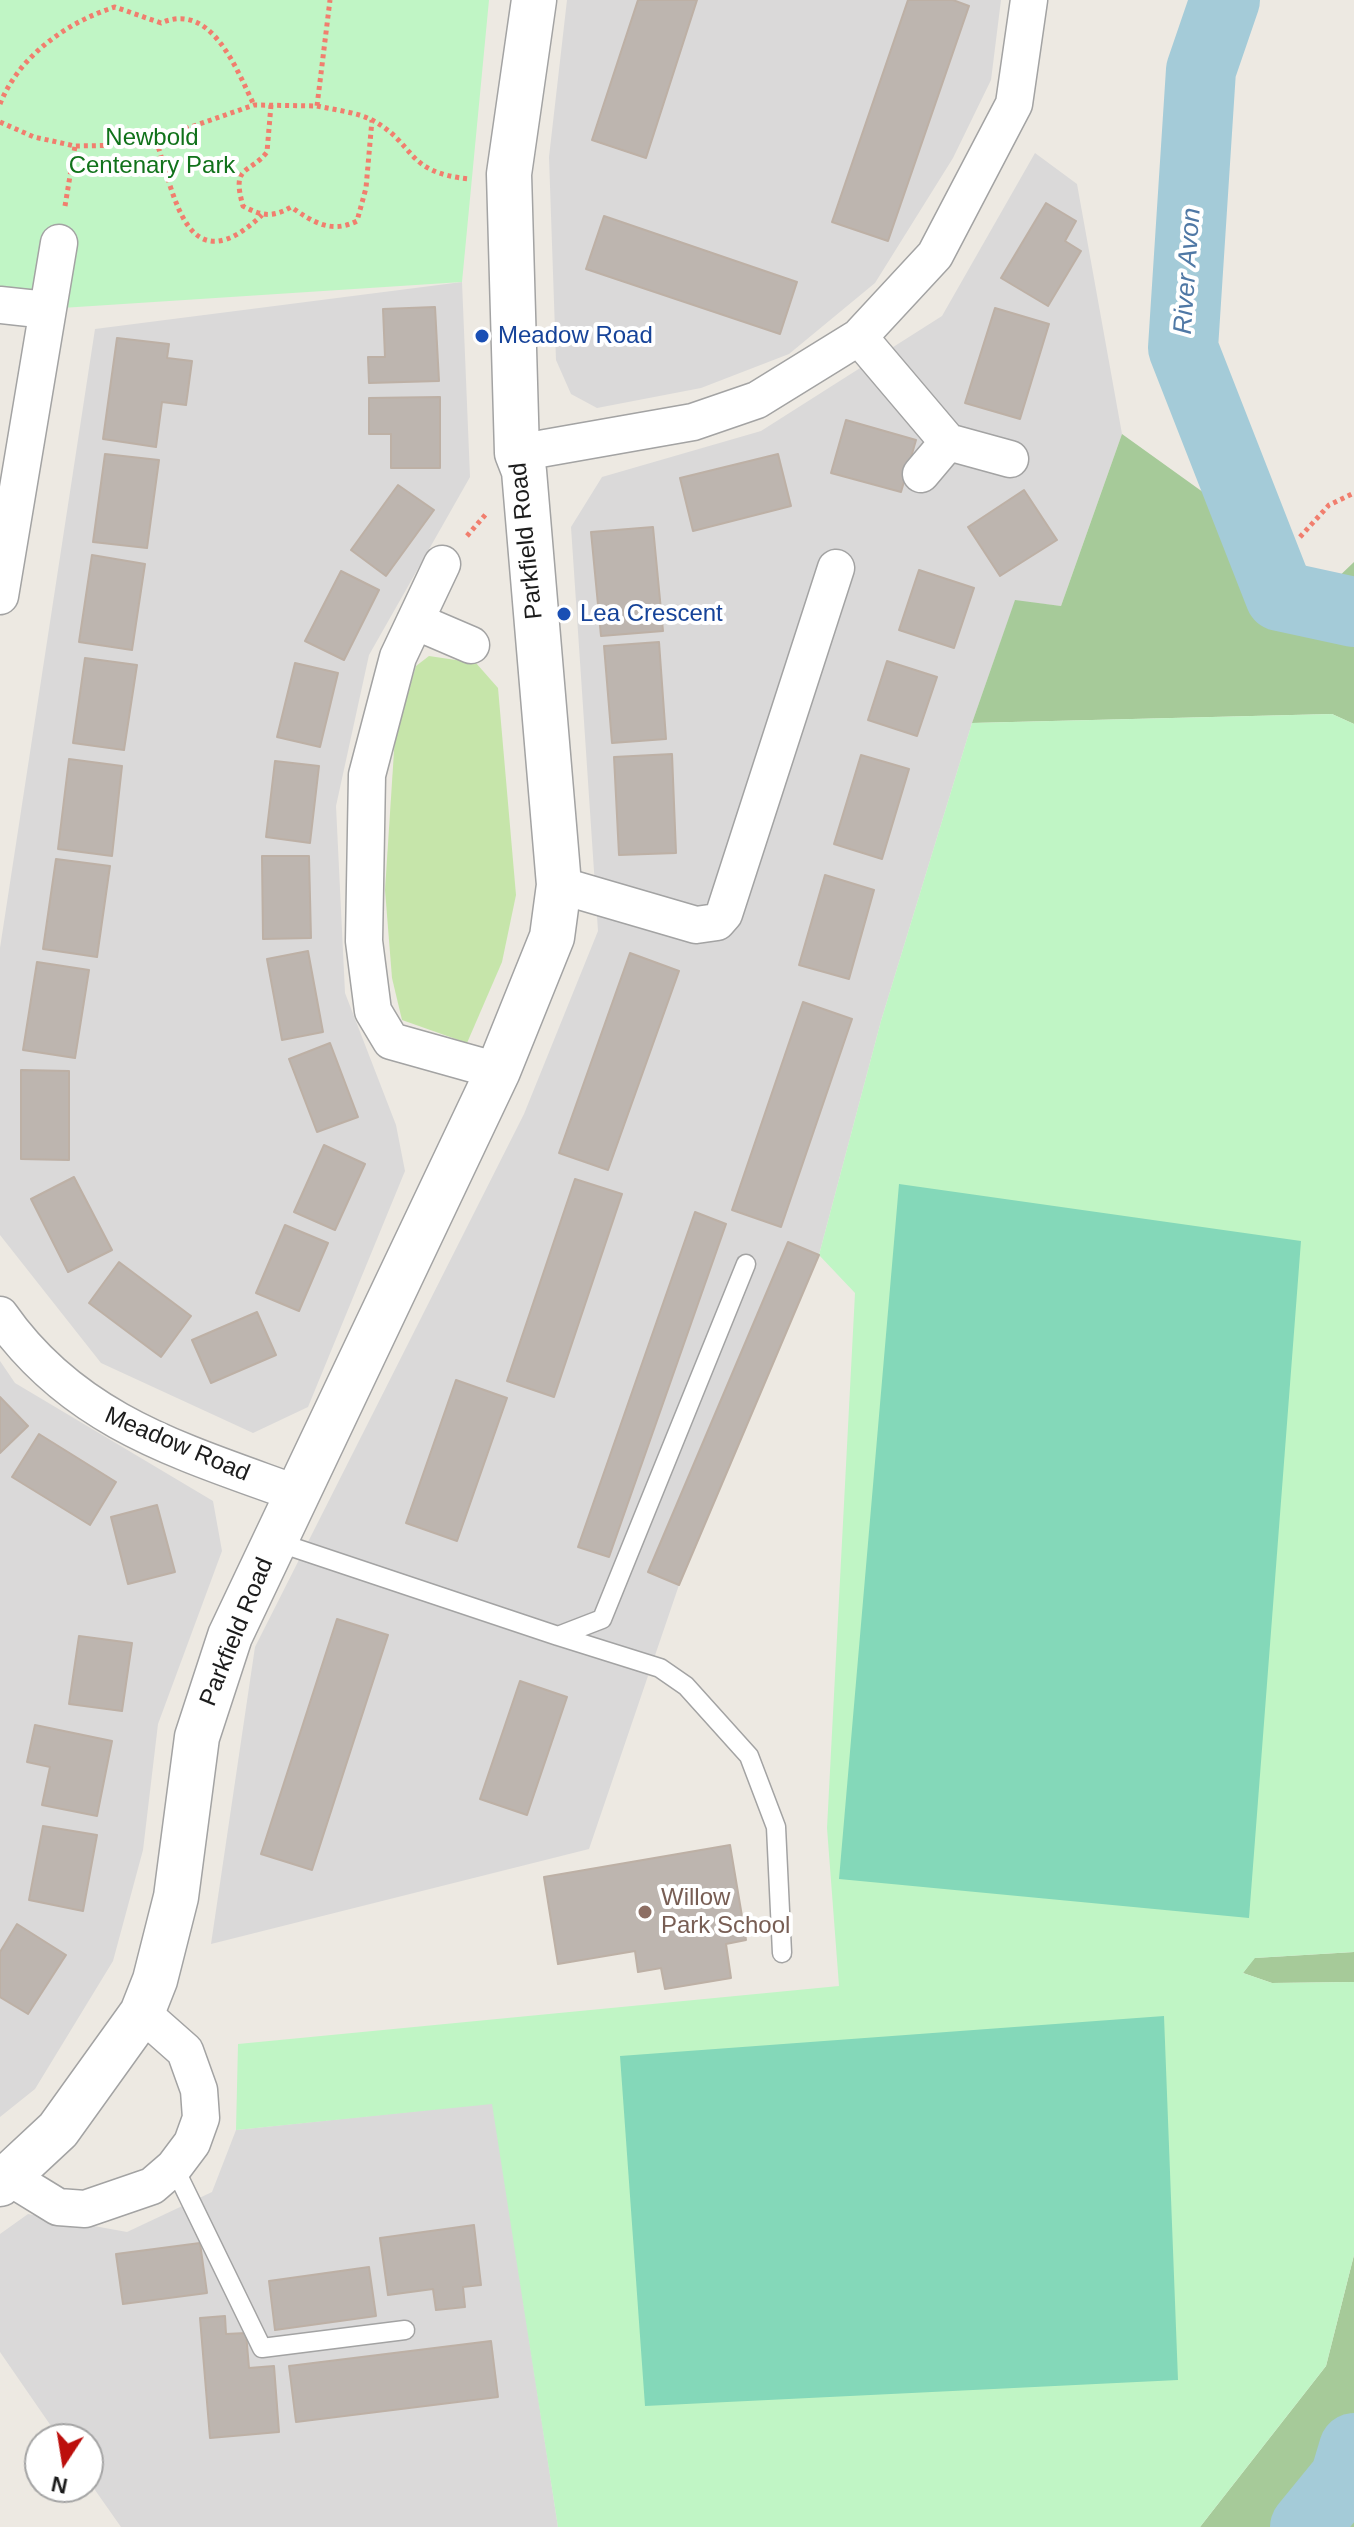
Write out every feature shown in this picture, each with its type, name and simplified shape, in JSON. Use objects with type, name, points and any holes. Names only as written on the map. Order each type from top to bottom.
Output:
[{"type":"street","name":"Parkfield Road","points":[[4,2180],[58,2130],[142,2013],[155,1980],[176,1897],[197,1737],[230,1636],[295,1493],[498,1071],[552,937],[559,885],[524,471],[517,453],[510,182],[534,0]]},
{"type":"street","points":[[517,453],[706,418],[757,400],[859,337],[935,255],[1014,104],[1029,0]]},
{"type":"street","points":[[0,596],[59,243]]},
{"type":"street","points":[[0,305],[47,310]]},
{"type":"street","points":[[859,337],[948,442],[1010,459]]},
{"type":"street","points":[[921,474],[948,442]]},
{"type":"street","points":[[442,564],[398,657],[367,775],[364,941],[373,1011],[391,1041],[498,1071]]},
{"type":"street","points":[[559,885],[696,925],[717,922],[724,914],[836,568]]},
{"type":"street","points":[[415,621],[471,645]]},
{"type":"street","name":"Meadow Road","points":[[0,1315],[24,1349],[94,1409],[168,1446],[295,1493]]},
{"type":"street","points":[[4,2180],[58,2207],[85,2209],[152,2186],[174,2167],[192,2143],[201,2118],[199,2090],[185,2051],[142,2013]]},
{"type":"lane","points":[[558,1636],[602,1619],[746,1264]]},
{"type":"lane","points":[[273,1541],[660,1668],[686,1686],[749,1756],[776,1827],[782,1953]]},
{"type":"lane","points":[[174,2167],[262,2348],[405,2330]]},
{"type":"path","points":[[317,106],[330,0]]},
{"type":"path","points":[[0,104],[23,62],[44,45],[115,7],[161,23],[176,16],[191,18],[217,37],[254,105]]},
{"type":"path","points":[[271,104],[267,152],[250,164],[241,176],[238,189],[243,206],[262,215],[276,215],[291,207],[326,227],[343,229],[357,221],[366,188],[372,120]]},
{"type":"path","points":[[0,122],[34,137],[75,146],[139,145],[254,105],[317,106],[372,120],[418,164],[444,176],[510,182]]},
{"type":"path","points":[[156,140],[182,219],[191,233],[204,241],[221,242],[245,231],[262,215]]},
{"type":"path","points":[[59,243],[75,146]]},
{"type":"path","points":[[1300,537],[1329,505],[1354,493]]},
{"type":"shaded area","points":[[567,0],[1001,0],[991,80],[953,158],[875,283],[789,354],[701,388],[597,408],[571,394],[556,360],[549,157]]},
{"type":"shaded area","points":[[1035,153],[1077,184],[1122,434],[1061,606],[1015,601],[972,723],[881,1021],[819,1255],[679,1585],[589,1849],[211,1944],[255,1647],[524,1114],[598,931],[571,527],[602,477],[761,431],[942,316]]},
{"type":"shaded area","points":[[462,282],[470,477],[369,655],[336,806],[345,993],[396,1125],[405,1171],[308,1407],[253,1433],[101,1363],[0,1235],[0,948],[95,329]]},
{"type":"shaded area","points":[[0,1361],[15,1383],[213,1501],[222,1551],[158,1724],[143,1850],[113,1961],[35,2089],[0,2117]]},
{"type":"shaded area","points":[[493,2103],[558,2527],[121,2527],[104,2503],[104,2423],[49,2423],[0,2352],[0,2234],[28,2214],[127,2232],[212,2192],[236,2130]]},
{"type":"green space","name":"Newbold Centenary Park","points":[[0,0],[489,0],[462,282],[0,312]]},
{"type":"green space","points":[[1122,434],[1331,584],[1354,562],[1354,724],[1332,714],[972,723],[1015,600],[1061,606]]},
{"type":"green space","points":[[429,656],[476,663],[498,688],[516,895],[502,962],[467,1043],[402,1020],[392,978],[385,890],[395,736],[416,666]]},
{"type":"green space","points":[[1332,714],[1354,724],[1354,1952],[1255,1958],[1243,1973],[1272,1983],[1354,1982],[1354,2255],[1326,2366],[1200,2527],[558,2527],[492,2104],[236,2130],[238,2044],[839,1986],[827,1828],[855,1293],[819,1255],[881,1021],[972,723]]},
{"type":"green space","points":[[899,1184],[1301,1241],[1249,1918],[839,1879]]},
{"type":"green space","points":[[1354,1952],[1354,1982],[1272,1983],[1243,1973],[1254,1958]]},
{"type":"green space","points":[[1164,2016],[1178,2380],[645,2406],[620,2056]]},
{"type":"green space","points":[[1354,2255],[1354,2527],[1200,2527],[1326,2366]]},
{"type":"building","points":[[638,0],[697,0],[646,158],[592,140]]},
{"type":"building","points":[[908,0],[953,0],[969,6],[888,241],[832,222]]},
{"type":"building","points":[[1046,203],[1076,221],[1065,241],[1081,251],[1048,306],[1001,278]]},
{"type":"building","points":[[604,216],[797,282],[780,334],[586,269]]},
{"type":"building","points":[[435,307],[439,381],[369,383],[368,357],[385,357],[383,309]]},
{"type":"building","points":[[995,308],[1049,324],[1020,419],[965,403]]},
{"type":"building","points":[[117,338],[169,344],[167,358],[192,361],[186,405],[162,402],[156,447],[103,439]]},
{"type":"building","points":[[440,397],[440,468],[391,468],[391,434],[369,434],[369,398]]},
{"type":"building","points":[[846,420],[916,440],[901,492],[831,473]]},
{"type":"building","points":[[105,454],[159,460],[147,548],[93,542]]},
{"type":"building","points":[[778,454],[791,506],[693,531],[680,478]]},
{"type":"building","points":[[398,485],[434,510],[386,576],[351,550]]},
{"type":"building","points":[[1024,490],[1057,540],[1000,576],[968,527]]},
{"type":"building","points":[[653,527],[663,631],[601,636],[591,532]]},
{"type":"building","points":[[92,555],[145,564],[132,650],[79,642]]},
{"type":"building","points":[[919,570],[974,588],[954,648],[899,630]]},
{"type":"building","points":[[341,571],[379,590],[344,660],[305,641]]},
{"type":"building","points":[[659,642],[666,739],[612,743],[604,646]]},
{"type":"building","points":[[85,658],[137,665],[124,750],[73,743]]},
{"type":"building","points":[[887,661],[937,677],[917,736],[868,720]]},
{"type":"building","points":[[295,663],[338,673],[320,747],[277,737]]},
{"type":"building","points":[[672,754],[676,853],[619,855],[614,757]]},
{"type":"building","points":[[861,755],[909,769],[882,859],[834,844]]},
{"type":"building","points":[[69,759],[122,766],[112,856],[58,849]]},
{"type":"building","points":[[275,761],[319,766],[310,843],[266,837]]},
{"type":"building","points":[[262,856],[309,856],[311,938],[263,939]]},
{"type":"building","points":[[56,859],[110,866],[97,957],[43,949]]},
{"type":"building","points":[[825,875],[874,890],[849,979],[799,965]]},
{"type":"building","points":[[308,951],[323,1032],[282,1040],[267,959]]},
{"type":"building","points":[[630,953],[679,971],[608,1170],[559,1153]]},
{"type":"building","points":[[37,962],[89,970],[75,1058],[23,1050]]},
{"type":"building","points":[[803,1002],[852,1019],[781,1227],[732,1210]]},
{"type":"building","points":[[330,1043],[358,1117],[317,1132],[289,1059]]},
{"type":"building","points":[[21,1070],[69,1071],[69,1160],[21,1159]]},
{"type":"building","points":[[324,1145],[365,1164],[335,1230],[294,1212]]},
{"type":"building","points":[[74,1177],[112,1250],[68,1272],[31,1199]]},
{"type":"building","points":[[575,1179],[622,1194],[554,1397],[507,1381]]},
{"type":"building","points":[[695,1212],[726,1224],[609,1557],[578,1547]]},
{"type":"building","points":[[285,1225],[328,1243],[299,1311],[256,1293]]},
{"type":"building","points":[[788,1242],[819,1255],[679,1585],[648,1572]]},
{"type":"building","points":[[119,1262],[191,1316],[161,1357],[89,1303]]},
{"type":"building","points":[[257,1312],[276,1355],[211,1383],[192,1340]]},
{"type":"building","points":[[456,1380],[507,1398],[457,1541],[406,1523]]},
{"type":"building","points":[[0,1397],[28,1426],[0,1453]]},
{"type":"building","points":[[39,1434],[116,1482],[90,1525],[12,1477]]},
{"type":"building","points":[[157,1505],[175,1572],[128,1584],[111,1517]]},
{"type":"building","points":[[337,1619],[388,1635],[312,1870],[261,1854]]},
{"type":"building","points":[[79,1636],[132,1643],[122,1711],[69,1704]]},
{"type":"building","points":[[520,1681],[567,1697],[527,1815],[480,1799]]},
{"type":"building","points":[[35,1725],[112,1741],[97,1816],[42,1805],[50,1767],[27,1762]]},
{"type":"building","points":[[43,1826],[97,1835],[83,1911],[29,1900]]},
{"type":"building","points":[[730,1845],[746,1940],[726,1944],[731,1978],[665,1989],[661,1968],[638,1972],[635,1951],[558,1964],[544,1877]]},
{"type":"building","points":[[17,1924],[66,1955],[28,2014],[0,1997],[0,1952]]},
{"type":"building","points":[[474,2225],[481,2285],[463,2287],[465,2307],[436,2310],[433,2289],[388,2295],[380,2238]]},
{"type":"building","points":[[200,2243],[207,2293],[123,2304],[116,2254]]},
{"type":"building","points":[[369,2267],[376,2316],[275,2330],[269,2281]]},
{"type":"building","points":[[225,2316],[226,2334],[246,2333],[249,2368],[274,2366],[279,2432],[210,2438],[200,2318]]},
{"type":"building","points":[[491,2341],[498,2397],[296,2422],[289,2366]]},
{"type":"waterway","name":"River Avon","points":[[1225,0],[1201,70],[1183,348],[1280,596],[1354,612]]},
{"type":"waterway","name":"River Avon","points":[[1305,2527],[1345,2478],[1354,2448]]},
{"type":"place","name":"Meadow Road","points":[[482,336]]},
{"type":"place","name":"Lea Crescent","points":[[564,614]]},
{"type":"place","name":"Willow Park School","points":[[645,1912]]}]
